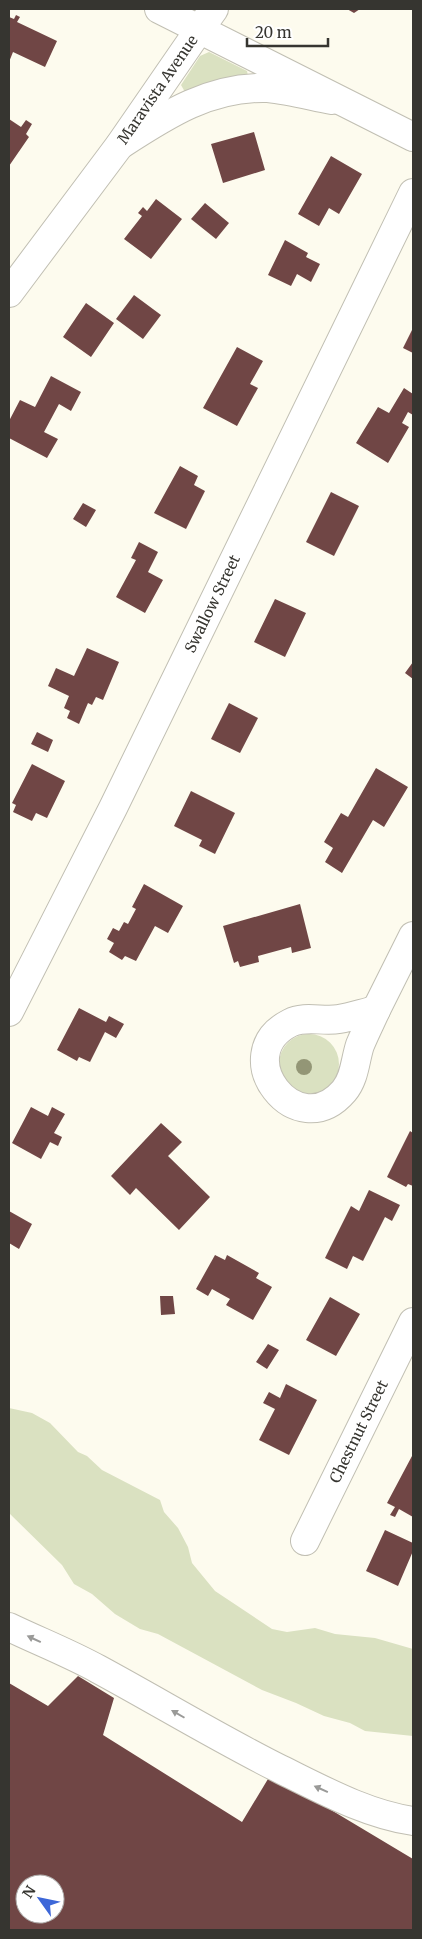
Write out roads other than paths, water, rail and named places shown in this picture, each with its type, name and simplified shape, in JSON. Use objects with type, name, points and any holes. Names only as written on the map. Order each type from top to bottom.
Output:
[{"type":"street","points":[[159,9],[207,19]]},
{"type":"street","name":"Maravista Avenue","points":[[9,293],[119,146],[207,19],[340,101],[413,137]]},
{"type":"street","points":[[119,146],[165,115],[188,103],[233,91],[268,88],[340,101]]},
{"type":"street","name":"Swallow Street","points":[[9,1012],[113,808],[413,193]]},
{"type":"street","points":[[376,1010],[413,936]]},
{"type":"street","name":"Chestnut Street","points":[[305,1541],[413,1322]]},
{"type":"street","points":[[9,1627],[97,1668],[248,1754],[366,1809],[413,1821]]}]
